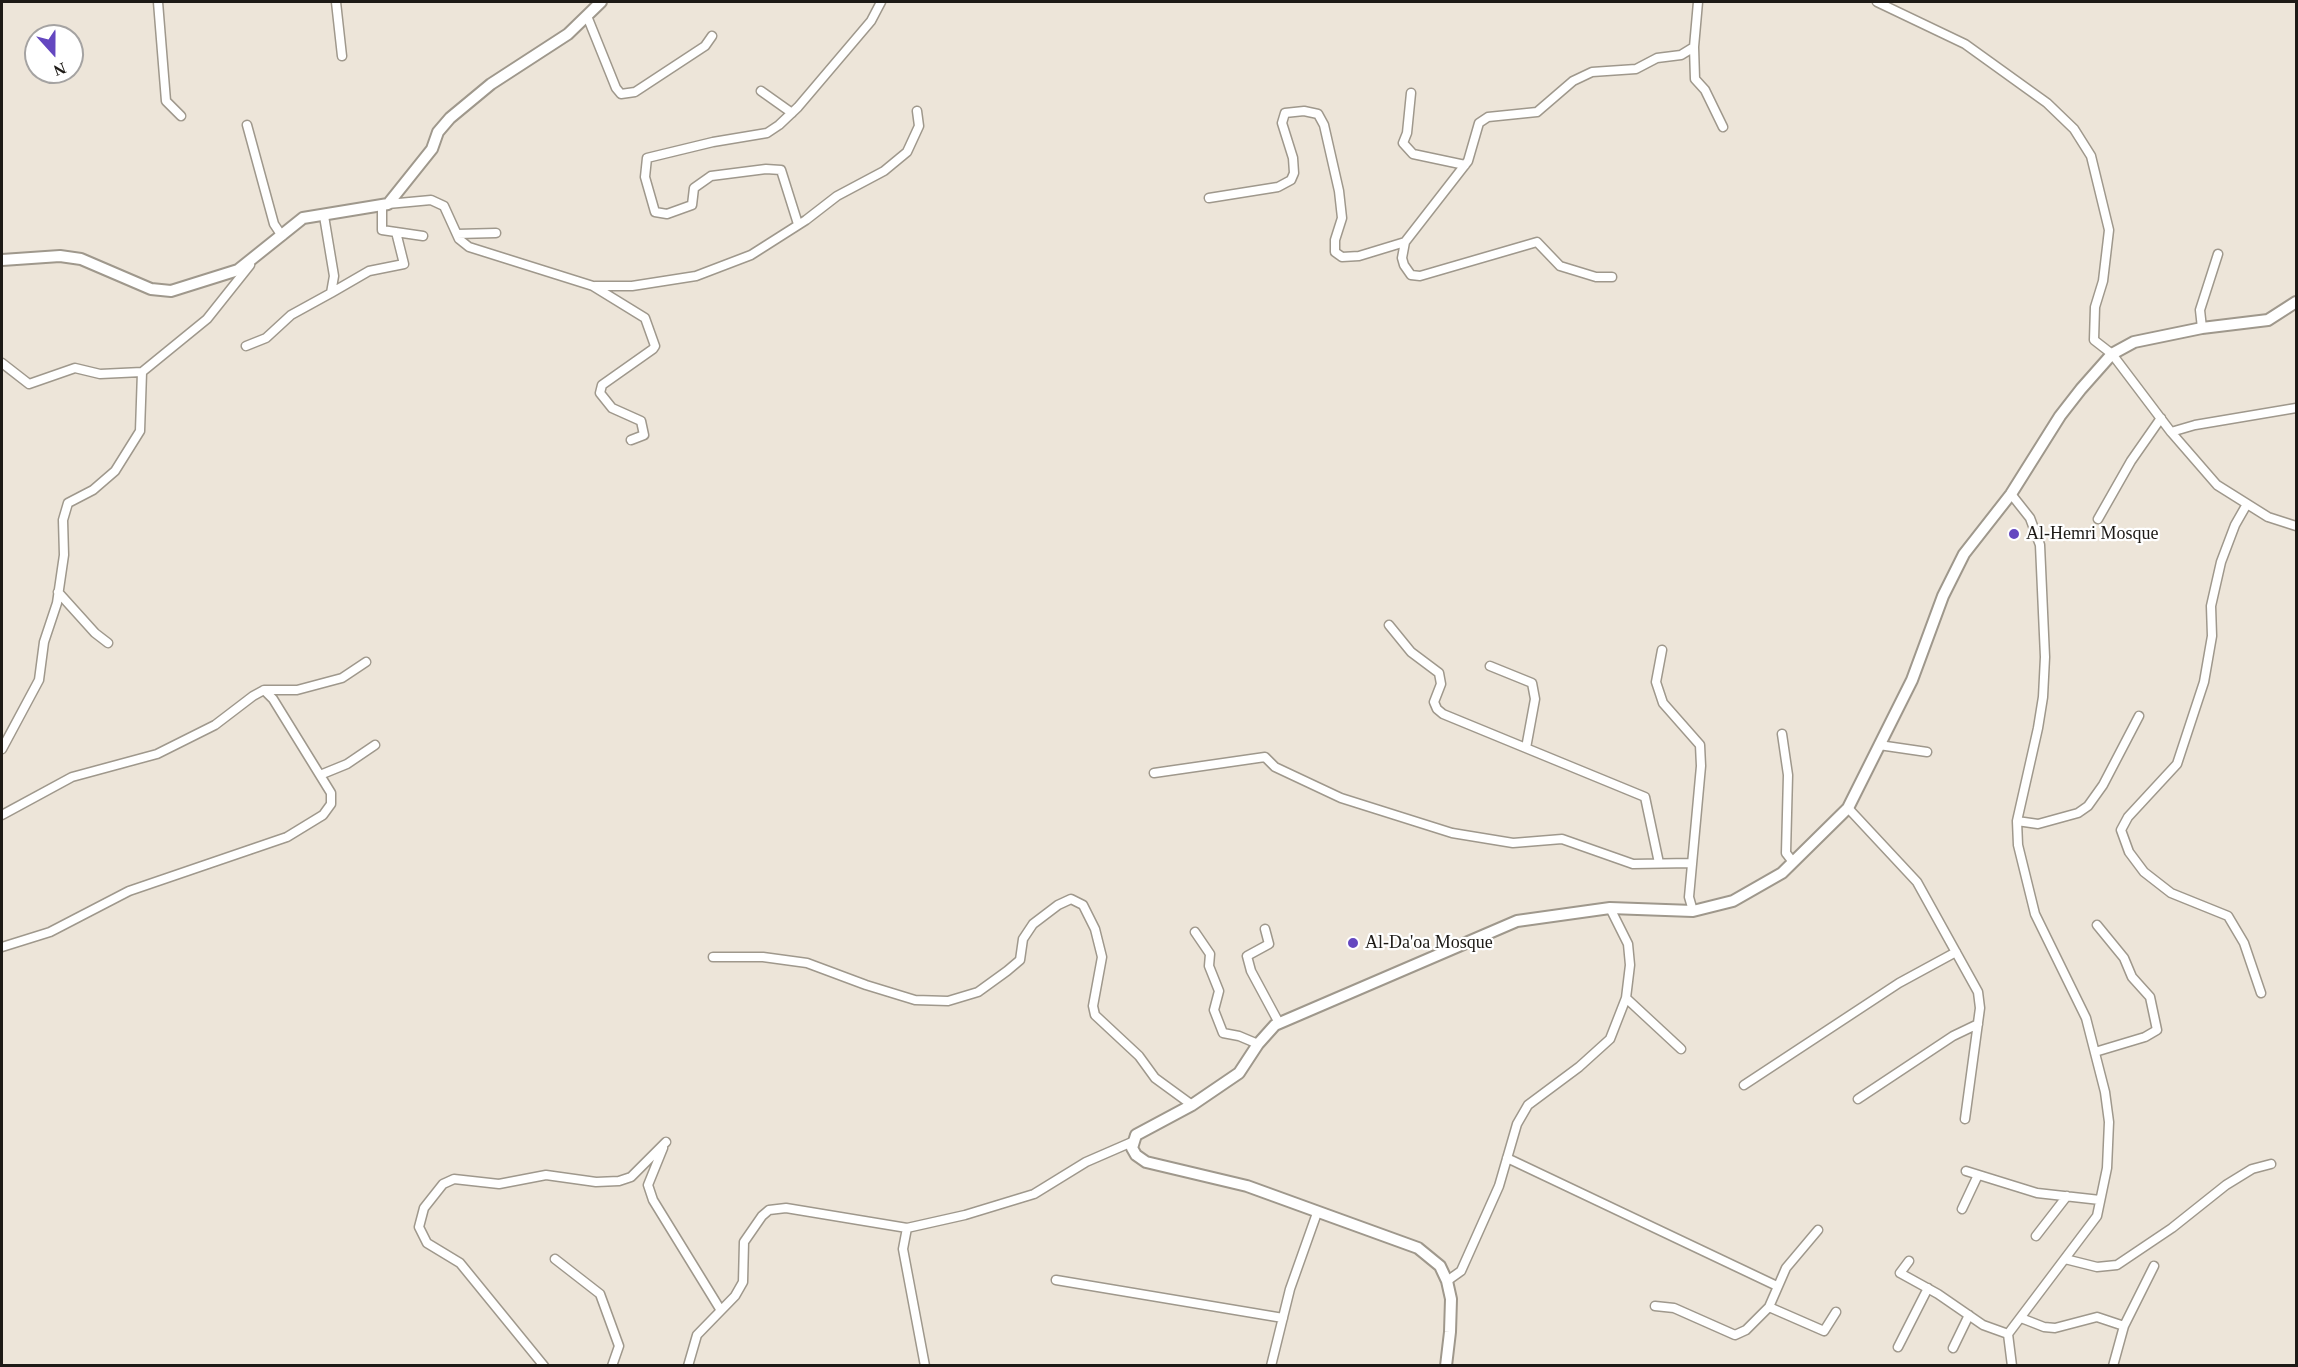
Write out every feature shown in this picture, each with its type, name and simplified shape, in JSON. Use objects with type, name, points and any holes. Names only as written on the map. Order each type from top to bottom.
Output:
[{"type":"street","points":[[158,2],[166,101],[181,116]]},
{"type":"street","points":[[336,2],[342,56]]},
{"type":"street","points":[[423,236],[382,230],[385,205],[432,149],[438,132],[450,118],[491,84],[549,48],[601,2]]},
{"type":"street","points":[[798,224],[781,170],[766,169],[711,176],[694,188],[692,205],[667,214],[655,212],[645,177],[646,158],[739,136],[766,133],[792,113],[871,21],[880,2]]},
{"type":"street","points":[[1698,2],[1694,47],[1695,79],[1705,90],[1723,127]]},
{"type":"street","points":[[1877,2],[1965,44],[2047,103],[2074,129],[2091,156],[2109,230],[2103,281],[2095,307],[2094,340],[2112,354],[2171,432],[2217,485],[2268,517],[2296,526]]},
{"type":"street","points":[[587,16],[616,88],[621,94],[635,92],[705,46],[712,36]]},
{"type":"street","points":[[1612,278],[1596,277],[1560,266],[1537,242],[1420,276],[1411,275],[1404,266],[1402,258],[1405,242],[1465,165],[1479,123],[1488,117],[1537,112],[1573,81],[1592,72],[1636,69],[1657,58],[1682,55],[1694,47]]},
{"type":"street","points":[[761,91],[792,113]]},
{"type":"street","points":[[1412,93],[1407,134],[1403,143],[1413,154],[1465,165]]},
{"type":"street","points":[[592,286],[632,286],[696,276],[751,255],[837,196],[884,171],[907,152],[919,126],[917,111]]},
{"type":"street","points":[[1209,198],[1278,187],[1291,180],[1294,172],[1293,158],[1282,123],[1285,113],[1304,111],[1318,114],[1324,125],[1339,191],[1342,218],[1335,240],[1335,252],[1342,256],[1359,256],[1405,242]]},
{"type":"street","points":[[247,125],[274,224],[282,236]]},
{"type":"street","points":[[2,260],[60,256],[81,259],[151,289],[171,291],[238,270],[303,218],[431,200],[444,206],[459,239],[470,247],[592,286],[645,318],[655,346],[640,360],[602,385],[600,393],[612,408],[641,421],[644,435],[631,440]]},
{"type":"street","points":[[324,216],[333,276],[331,293]]},
{"type":"street","points":[[246,346],[266,338],[291,315],[369,271],[404,264],[396,232]]},
{"type":"street","points":[[457,234],[496,233]]},
{"type":"street","points":[[2202,328],[2200,310],[2218,254]]},
{"type":"street","points":[[2,363],[29,384],[75,368],[100,374],[142,372],[207,319],[255,257]]},
{"type":"street","points":[[688,1365],[697,1335],[735,1296],[743,1282],[744,1242],[769,1210],[786,1208],[907,1228],[965,1215],[1034,1194],[1086,1162],[1132,1142],[1142,1130],[1192,1104],[1239,1072],[1258,1044],[1279,1023],[1517,921],[1610,908],[1693,911],[1733,901],[1782,873],[1848,808],[1912,680],[1943,596],[1964,554],[2010,494],[2060,416],[2112,354],[2134,342],[2202,328],[2268,320],[2296,302]]},
{"type":"street","points":[[2,749],[39,681],[44,642],[58,592],[64,555],[63,520],[68,503],[93,490],[115,471],[140,431],[142,372]]},
{"type":"street","points":[[2171,432],[2196,424],[2296,408]]},
{"type":"street","points":[[2098,519],[2131,461],[2162,418]]},
{"type":"street","points":[[2010,494],[2030,518],[2040,544],[2045,657],[2040,718],[2017,822],[2024,877],[2035,914],[2086,1018],[2109,1122],[2107,1168],[2097,1216],[2008,1334],[2012,1365]]},
{"type":"street","points":[[2247,504],[2235,525],[2221,562],[2211,606],[2212,636],[2205,682],[2177,764],[2128,817],[2121,830],[2130,852],[2144,872],[2171,893],[2228,916],[2244,943],[2261,993]]},
{"type":"street","points":[[58,592],[108,643]]},
{"type":"street","points":[[1389,624],[1411,652],[1439,672],[1441,684],[1434,702],[1443,714],[1645,797],[1659,863]]},
{"type":"street","points":[[1662,650],[1656,682],[1663,703],[1700,745],[1701,766],[1689,897],[1693,911]]},
{"type":"street","points":[[2,814],[72,777],[157,754],[215,725],[264,690],[297,690],[342,678],[366,662]]},
{"type":"street","points":[[1490,666],[1532,683],[1535,699],[1526,748]]},
{"type":"street","points":[[2,947],[50,932],[129,891],[287,837],[323,815],[331,804],[331,793],[273,699],[264,690]]},
{"type":"street","points":[[2017,822],[2038,824],[2078,813],[2088,806],[2103,785],[2139,717]]},
{"type":"street","points":[[1782,734],[1788,775],[1786,853],[1793,862]]},
{"type":"street","points":[[320,775],[347,764],[375,745]]},
{"type":"street","points":[[1879,745],[1927,752]]},
{"type":"street","points":[[1154,774],[1265,758],[1275,767],[1341,798],[1452,832],[1513,843],[1562,839],[1633,864],[1691,863]]},
{"type":"street","points":[[1848,808],[1917,882],[1978,992],[1978,1024],[1965,1119]]},
{"type":"street","points":[[713,957],[763,957],[807,963],[915,1000],[948,1001],[978,992],[1020,960],[1023,939],[1033,924],[1058,905],[1071,899],[1083,905],[1095,929],[1102,957],[1093,1006],[1095,1015],[1139,1056],[1155,1078],[1192,1104]]},
{"type":"street","points":[[1447,1281],[1461,1271],[1499,1186],[1516,1124],[1528,1106],[1579,1067],[1610,1039],[1626,998],[1630,965],[1628,944],[1610,908]]},
{"type":"street","points":[[2095,1052],[2145,1037],[2157,1030],[2150,997],[2132,977],[2124,958],[2097,925]]},
{"type":"street","points":[[1265,929],[1269,944],[1247,956],[1251,971],[1279,1023]]},
{"type":"street","points":[[1195,932],[1210,954],[1209,966],[1219,991],[1214,1010],[1223,1033],[1239,1036],[1258,1044]]},
{"type":"street","points":[[1744,1085],[1899,983],[1956,952]]},
{"type":"street","points":[[1626,998],[1682,1049]]},
{"type":"street","points":[[1858,1099],[1953,1036],[1978,1024]]},
{"type":"street","points":[[544,1365],[460,1263],[427,1243],[419,1227],[424,1208],[443,1184],[454,1179],[499,1185],[546,1175],[596,1182],[619,1181],[631,1177],[666,1142],[648,1185],[653,1200],[720,1309]]},
{"type":"street","points":[[1132,1142],[1136,1155],[1146,1162],[1247,1186],[1418,1248],[1440,1266],[1447,1281],[1451,1299],[1446,1365]]},
{"type":"street","points":[[1507,1158],[1777,1286]]},
{"type":"street","points":[[2065,1259],[2097,1267],[2117,1265],[2172,1228],[2226,1185],[2252,1169],[2271,1164]]},
{"type":"street","points":[[1966,1171],[2037,1192],[2100,1200]]},
{"type":"street","points":[[1962,1209],[1978,1175]]},
{"type":"street","points":[[2036,1236],[2067,1196]]},
{"type":"street","points":[[1272,1365],[1290,1289],[1317,1213]]},
{"type":"street","points":[[907,1228],[903,1249],[925,1365]]},
{"type":"street","points":[[1655,1306],[1674,1308],[1736,1335],[1746,1330],[1769,1307],[1786,1268],[1818,1230]]},
{"type":"street","points":[[555,1259],[600,1294],[619,1346],[612,1365]]},
{"type":"street","points":[[1909,1261],[1900,1273],[1928,1288],[1983,1325],[2008,1334]]},
{"type":"street","points":[[2113,1365],[2124,1326],[2154,1266]]},
{"type":"street","points":[[1056,1280],[1283,1318]]},
{"type":"street","points":[[1898,1347],[1928,1288]]},
{"type":"street","points":[[1769,1307],[1824,1331],[1836,1312]]},
{"type":"street","points":[[1953,1348],[1969,1315]]},
{"type":"street","points":[[2021,1318],[2044,1327],[2075,1325],[2097,1317],[2124,1326]]},
{"type":"place","name":"Al-Hemri Mosque","points":[[2014,534]]},
{"type":"place","name":"Al-Da'oa Mosque","points":[[1353,943]]}]
